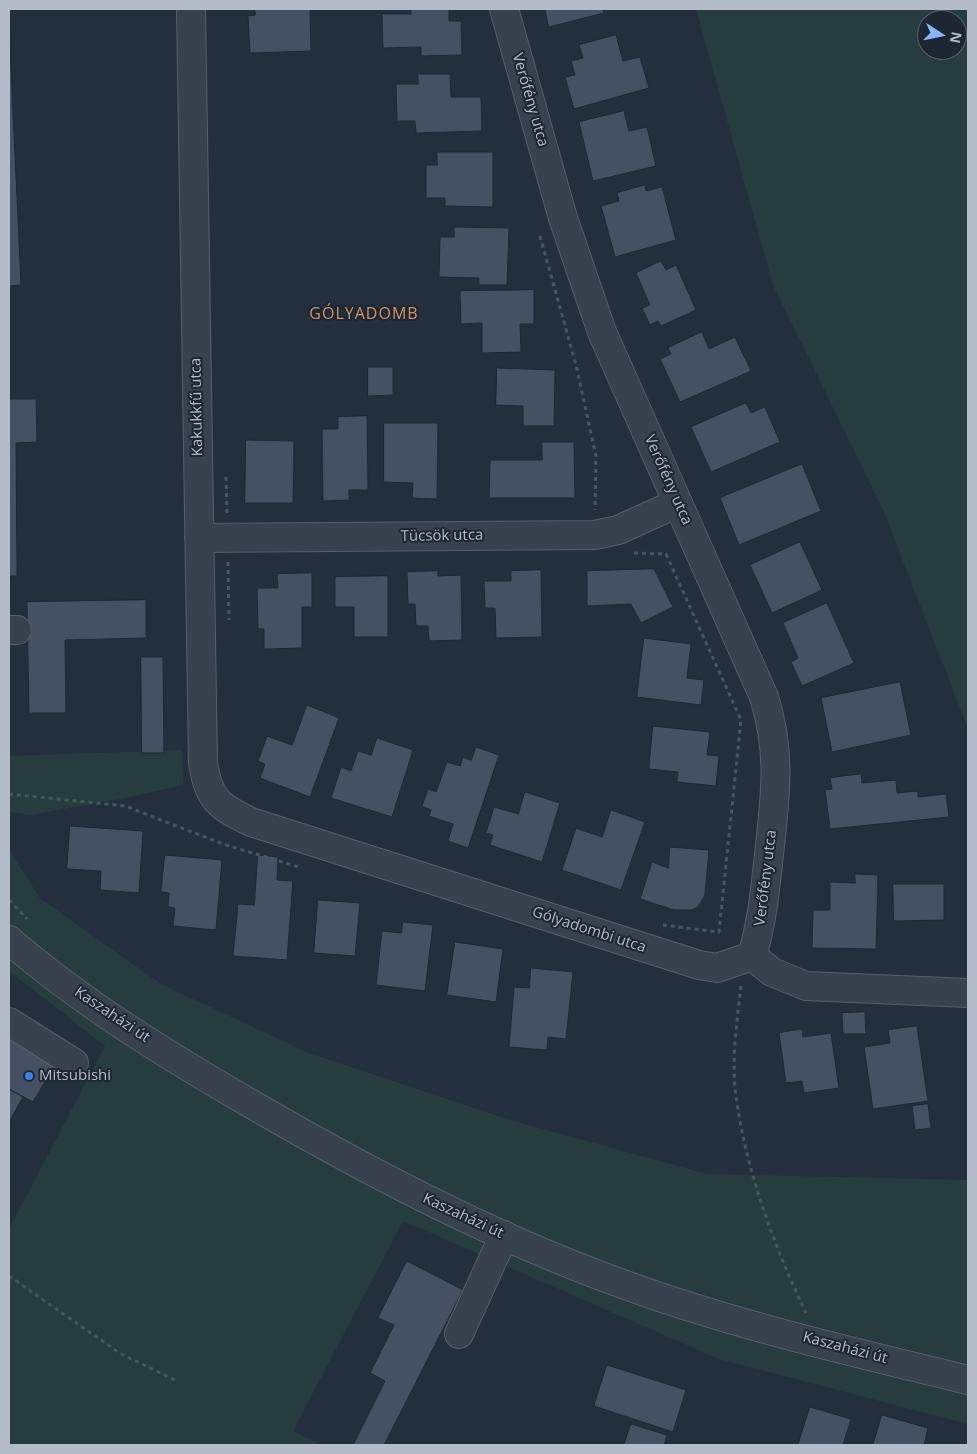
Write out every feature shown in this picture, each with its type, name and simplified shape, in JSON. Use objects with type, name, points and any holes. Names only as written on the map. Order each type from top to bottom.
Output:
[{"type":"street","name":"Kakukkfű utca","points":[[192,9],[203,763],[206,786],[217,802]]},
{"type":"street","name":"Verőfény utca","points":[[504,9],[562,218],[602,332],[764,697],[774,737],[777,761],[775,803],[763,912],[752,956]]},
{"type":"street","name":"Tücsök utca","points":[[199,538],[595,535],[618,530],[678,503]]},
{"type":"street","name":"Gólyadombi utca","points":[[217,802],[251,822],[699,965],[717,968],[752,956]]},
{"type":"street","name":"Kaszaházi út","points":[[9,940],[52,974],[196,1072],[389,1181],[504,1235],[595,1273],[694,1308],[968,1380]]},
{"type":"street","points":[[752,956],[772,972],[806,986],[968,993]]},
{"type":"street","points":[[9,1022],[74,1063]]},
{"type":"street","points":[[459,1334],[504,1235]]},
{"type":"path","points":[[538,230],[576,364],[596,456],[595,515]]},
{"type":"path","points":[[630,552],[666,554],[741,720],[719,932]]},
{"type":"path","points":[[9,900],[28,920]]},
{"type":"path","points":[[741,983],[736,1029],[736,1095],[748,1153],[766,1214],[787,1272],[810,1321]]},
{"type":"path","points":[[9,1276],[121,1354],[177,1381]]},
{"type":"green space","points":[[696,9],[968,9],[968,729],[884,512],[773,285]]},
{"type":"green space","points":[[182,750],[183,785],[130,797],[31,815],[9,812],[9,756]]},
{"type":"green space","points":[[9,850],[40,898],[161,984],[309,1053],[510,1120],[707,1174],[968,1180],[968,1424],[719,1359],[403,1221],[293,1431],[321,1445],[9,1445],[9,1229],[105,1046],[9,971]]},
{"type":"building","points":[[255,9],[310,9],[311,51],[250,53],[248,16],[255,15]]},
{"type":"building","points":[[411,9],[449,9],[449,21],[461,21],[462,55],[421,56],[421,47],[383,48],[382,14],[411,14]]},
{"type":"building","points":[[545,9],[603,9],[604,13],[549,27]]},
{"type":"building","points":[[9,26],[21,285],[9,286]]},
{"type":"building","points":[[616,35],[623,61],[640,57],[649,88],[574,109],[565,77],[575,75],[571,61],[583,58],[579,45]]},
{"type":"building","points":[[418,74],[450,74],[451,97],[481,97],[482,131],[416,133],[415,121],[397,121],[396,84],[418,84]]},
{"type":"building","points":[[624,111],[629,131],[647,127],[656,166],[593,181],[579,122]]},
{"type":"building","points":[[437,152],[493,152],[493,207],[445,206],[445,198],[426,198],[426,165],[437,165]]},
{"type":"building","points":[[645,185],[646,191],[662,187],[676,240],[615,257],[601,206],[619,201],[617,193]]},
{"type":"building","points":[[454,227],[509,228],[507,285],[479,285],[479,278],[439,277],[440,237],[454,237]]},
{"type":"building","points":[[661,261],[666,270],[676,265],[696,310],[661,326],[658,321],[650,325],[642,308],[650,305],[636,273]]},
{"type":"building","points":[[534,290],[534,324],[520,324],[521,352],[482,353],[482,323],[461,324],[460,291]]},
{"type":"building","points":[[702,332],[709,349],[735,337],[751,371],[680,402],[660,359],[671,354],[668,348]]},
{"type":"building","points":[[368,367],[393,367],[393,395],[368,396]]},
{"type":"building","points":[[497,368],[555,370],[554,426],[523,426],[523,406],[496,405]]},
{"type":"building","points":[[9,399],[36,399],[37,442],[16,443],[17,576],[9,576]]},
{"type":"building","points":[[746,403],[751,413],[765,407],[780,442],[711,472],[691,427]]},
{"type":"building","points":[[367,416],[368,490],[349,490],[349,500],[323,501],[322,429],[338,429],[338,417]]},
{"type":"building","points":[[384,423],[438,423],[437,499],[412,498],[413,483],[384,482]]},
{"type":"building","points":[[246,440],[294,441],[293,503],[245,503]]},
{"type":"building","points":[[542,442],[574,442],[575,498],[489,498],[490,460],[542,460]]},
{"type":"building","points":[[802,464],[821,511],[739,545],[720,498]]},
{"type":"building","points":[[800,542],[822,590],[772,613],[750,565]]},
{"type":"building","points":[[654,569],[673,607],[641,623],[631,604],[587,606],[587,571]]},
{"type":"building","points":[[541,570],[542,637],[496,638],[495,608],[485,608],[484,581],[511,581],[511,571]]},
{"type":"building","points":[[438,571],[438,576],[461,575],[462,640],[429,641],[428,626],[416,626],[415,604],[408,604],[407,572]]},
{"type":"building","points":[[312,573],[312,607],[302,607],[302,648],[264,649],[264,629],[258,629],[257,588],[278,588],[277,574]]},
{"type":"building","points":[[388,576],[388,637],[354,637],[354,607],[335,607],[335,577]]},
{"type":"building","points":[[146,600],[146,638],[65,640],[66,713],[29,713],[27,602]]},
{"type":"building","points":[[827,603],[854,663],[802,686],[791,662],[798,658],[783,623]]},
{"type":"building","points":[[644,638],[691,644],[687,678],[704,680],[701,705],[637,697]]},
{"type":"building","points":[[141,657],[163,657],[164,753],[142,753]]},
{"type":"building","points":[[900,682],[911,735],[832,752],[821,698]]},
{"type":"building","points":[[307,705],[339,718],[310,797],[260,778],[265,764],[258,761],[267,736],[292,745]]},
{"type":"building","points":[[653,726],[710,732],[707,755],[719,756],[716,786],[677,782],[678,772],[649,769]]},
{"type":"building","points":[[377,738],[413,750],[392,817],[331,798],[341,767],[351,771],[358,751],[371,755]]},
{"type":"building","points":[[476,747],[499,755],[468,848],[448,841],[453,824],[429,816],[431,810],[422,806],[428,789],[436,792],[447,762],[460,766],[463,757],[471,760]]},
{"type":"building","points":[[861,774],[862,783],[896,780],[897,793],[918,791],[918,797],[946,794],[949,817],[830,829],[825,790],[832,789],[830,778]]},
{"type":"building","points":[[525,792],[560,803],[542,862],[490,845],[493,835],[486,833],[494,807],[518,814]]},
{"type":"building","points":[[611,810],[645,822],[621,890],[562,870],[576,828],[602,837]]},
{"type":"building","points":[[70,826],[143,831],[139,893],[100,890],[101,871],[67,869]]},
{"type":"building","points":[[670,847],[709,850],[705,895],[698,907],[692,910],[674,910],[640,899],[652,862],[668,868]]},
{"type":"building","points":[[165,855],[222,860],[216,930],[173,926],[175,908],[168,907],[169,893],[161,892]]},
{"type":"building","points":[[258,855],[278,857],[277,880],[293,881],[287,960],[233,956],[238,904],[254,905]]},
{"type":"building","points":[[855,874],[878,875],[876,949],[812,948],[813,910],[830,910],[830,882],[855,883]]},
{"type":"building","points":[[893,884],[944,884],[944,920],[894,921]]},
{"type":"building","points":[[318,900],[360,903],[355,956],[314,953]]},
{"type":"building","points":[[403,922],[433,925],[425,991],[376,985],[382,931],[401,933]]},
{"type":"building","points":[[455,942],[503,949],[496,1002],[447,995]]},
{"type":"building","points":[[531,968],[573,972],[566,1039],[548,1037],[547,1050],[509,1047],[514,987],[529,988]]},
{"type":"building","points":[[865,1012],[866,1034],[843,1034],[842,1013]]},
{"type":"building","points":[[917,1026],[928,1101],[873,1109],[864,1047],[890,1043],[888,1030]]},
{"type":"building","points":[[802,1029],[803,1037],[831,1033],[839,1088],[804,1093],[802,1081],[786,1083],[779,1033]]},
{"type":"building","name":"Mitsubishi","points":[[9,1036],[56,1063],[33,1102],[9,1089]]},
{"type":"building","points":[[9,1089],[23,1097],[9,1122]]},
{"type":"building","points":[[928,1104],[931,1128],[915,1130],[912,1106]]},
{"type":"building","points":[[407,1261],[463,1290],[384,1445],[353,1445],[385,1381],[370,1373],[394,1325],[378,1318]]},
{"type":"building","points":[[607,1365],[686,1390],[673,1432],[594,1406]]},
{"type":"building","points":[[810,1407],[851,1419],[843,1445],[798,1445]]},
{"type":"building","points":[[882,1415],[928,1428],[924,1445],[873,1445]]},
{"type":"building","points":[[631,1424],[667,1435],[664,1445],[624,1445]]},
{"type":"place","name":"Mitsubishi","points":[[29,1076]]},
{"type":"district","name":"GÓLYADOMB","points":[[364,314]]}]
